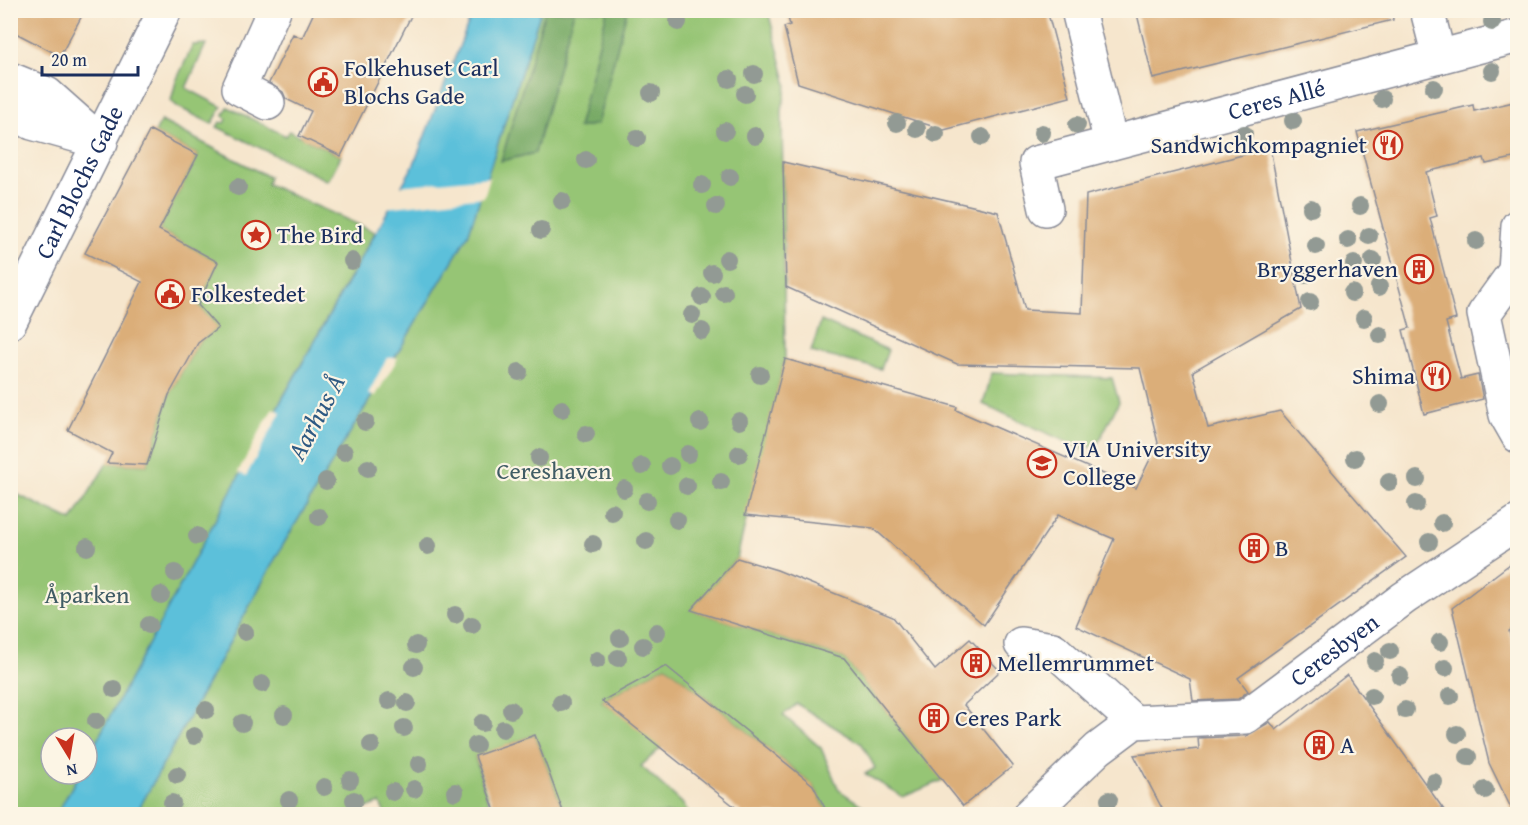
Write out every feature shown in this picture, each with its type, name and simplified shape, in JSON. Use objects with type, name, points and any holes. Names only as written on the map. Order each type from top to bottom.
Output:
[{"type":"street","name":"Carl Blochs Gade","points":[[10,322],[165,10]]},
{"type":"street","points":[[268,103],[239,88],[274,10]]},
{"type":"street","points":[[1078,10],[1111,143]]},
{"type":"street","points":[[1427,10],[1439,57]]},
{"type":"street","name":"Ceres Allé","points":[[1046,209],[1036,163],[1518,36]]},
{"type":"street","points":[[10,79],[47,94],[101,142]]},
{"type":"street","points":[[10,111],[32,123],[101,142]]},
{"type":"street","points":[[1518,226],[1515,271],[1484,314],[1506,415],[1518,436]]},
{"type":"street","name":"Ceresbyen","points":[[1134,722],[1245,717],[1404,598],[1518,522]]},
{"type":"street","points":[[1021,644],[1053,649],[1134,722],[1098,748],[1030,814]]},
{"type":"green space","name":"Cereshaven","points":[[541,11],[768,11],[787,85],[782,110],[785,359],[737,558],[692,610],[844,658],[943,780],[903,797],[865,774],[875,768],[862,744],[797,704],[783,715],[821,748],[839,790],[875,814],[828,814],[813,785],[666,666],[602,701],[663,746],[641,766],[682,803],[689,814],[564,814],[535,735],[475,757],[492,814],[385,814],[380,803],[350,814],[136,814],[281,548],[468,235]]},
{"type":"green space","points":[[545,11],[574,11],[535,153],[501,161]]},
{"type":"green space","points":[[607,11],[627,11],[597,124],[578,128]]},
{"type":"green space","points":[[206,44],[186,88],[222,107],[212,124],[178,107],[171,101],[176,81],[193,45]]},
{"type":"green space","points":[[228,107],[286,136],[289,131],[341,156],[328,181],[217,127],[220,122],[225,123],[227,119],[223,116]]},
{"type":"green space","name":"Åparken","points":[[161,121],[269,177],[267,184],[375,232],[233,487],[99,737],[99,726],[39,726],[39,786],[72,786],[57,814],[11,814],[10,491],[72,521],[107,463],[147,465],[169,395],[198,343],[217,328],[198,305],[217,262],[159,230],[198,155],[155,133]]},
{"type":"green space","points":[[821,321],[888,350],[881,369],[811,352]]},
{"type":"green space","points":[[992,373],[1112,378],[1119,402],[1098,443],[1084,450],[983,404]]},
{"type":"water","name":"Aarhus Å","points":[[473,11],[541,11],[468,235],[281,548],[136,814],[57,814],[72,786],[99,786],[99,737],[233,487],[414,164]]},
{"type":"pier","points":[[490,177],[484,197],[385,208],[398,186]]},
{"type":"pier","points":[[387,358],[398,358],[375,397],[368,394]]},
{"type":"pier","points":[[273,408],[281,412],[246,476],[238,472]]},
{"type":"building","points":[[10,10],[85,10],[60,56],[10,30]]},
{"type":"building","name":"Folkehuset Carl Blochs Gade","points":[[315,10],[414,10],[341,156],[299,136],[311,111],[286,99],[283,92],[269,83],[293,34],[302,38]]},
{"type":"building","points":[[786,10],[1047,10],[1070,97],[944,130],[798,83],[784,27],[790,25]]},
{"type":"building","points":[[1136,10],[1392,10],[1393,20],[1153,79]]},
{"type":"building","points":[[1518,101],[1518,157],[1486,164],[1484,158],[1426,172],[1437,216],[1430,218],[1456,319],[1446,322],[1461,379],[1478,375],[1483,399],[1424,414],[1403,330],[1410,328],[1357,132],[1473,105],[1474,111]]},
{"type":"building","name":"Folkestedet","points":[[150,130],[198,155],[159,230],[218,262],[198,305],[218,328],[198,343],[169,395],[147,465],[107,463],[112,453],[68,430],[142,282],[85,253]]},
{"type":"building","name":"VIA University College","points":[[1270,148],[1301,309],[1193,371],[1208,428],[1280,411],[1406,557],[1238,678],[1248,691],[1238,699],[1193,701],[1190,679],[1076,626],[1114,539],[1058,515],[984,625],[873,528],[745,515],[785,359],[957,407],[956,410],[1136,488],[1158,443],[1140,368],[957,364],[786,287],[783,162],[998,212],[1025,310],[1082,313],[1086,195]]},
{"type":"building","name":"Ceres Park","points":[[737,558],[777,570],[893,617],[935,670],[970,639],[1000,671],[964,705],[1013,766],[963,806],[844,658],[691,610]]},
{"type":"building","points":[[1518,558],[1518,625],[1509,631],[1518,663],[1518,814],[1514,814],[1489,763],[1452,608]]},
{"type":"building","points":[[666,666],[813,785],[828,814],[744,814],[602,701]]},
{"type":"building","name":"A","points":[[1347,675],[1447,814],[1165,814],[1134,755],[1199,749],[1198,738],[1246,736],[1270,722],[1276,730]]},
{"type":"building","points":[[535,735],[564,814],[496,814],[475,756]]},
{"type":"place","name":"Folkehuset Carl Blochs Gade","points":[[323,82]]},
{"type":"place","name":"Sandwichkompagniet","points":[[1388,145]]},
{"type":"place","name":"The Bird","points":[[256,235]]},
{"type":"place","name":"Bryggerhaven","points":[[1419,269]]},
{"type":"place","name":"Folkestedet","points":[[170,294]]},
{"type":"place","name":"Shima","points":[[1436,376]]},
{"type":"place","name":"VIA University College","points":[[1042,463]]},
{"type":"place","name":"B","points":[[1254,548]]},
{"type":"place","name":"Mellemrummet","points":[[976,663]]},
{"type":"place","name":"Ceres Park","points":[[934,718]]},
{"type":"place","name":"A","points":[[1319,745]]}]
